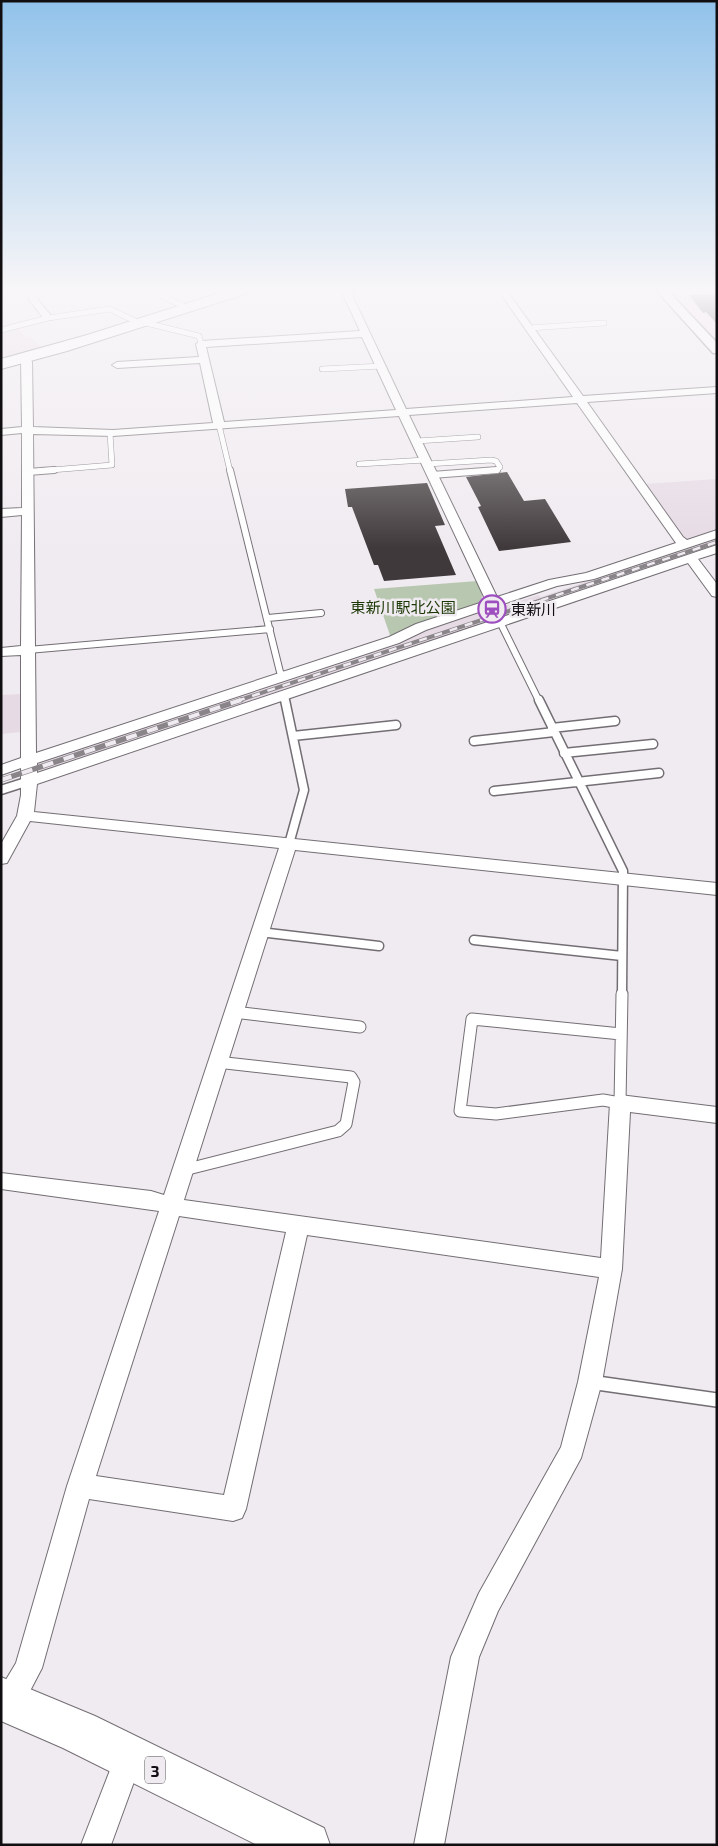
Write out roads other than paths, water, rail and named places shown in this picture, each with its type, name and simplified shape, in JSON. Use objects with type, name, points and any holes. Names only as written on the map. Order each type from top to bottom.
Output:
[{"type":"main road","name":"3","points":[[5,1700],[78,1732],[307,1845]]},
{"type":"street","points":[[1,859],[25,816],[28,804],[29,511],[27,376]]},
{"type":"street","points":[[208,376],[219,426]]},
{"type":"street","points":[[387,376],[490,598],[495,602]]},
{"type":"street","points":[[562,376],[642,484],[717,593]]},
{"type":"street","points":[[1,432],[28,430],[110,433],[717,390]]},
{"type":"street","points":[[1,513],[29,511]]},
{"type":"street","points":[[29,781],[500,622],[688,551],[717,534]]},
{"type":"street","points":[[1,770],[394,640],[421,627],[554,583],[688,551],[717,549]]},
{"type":"street","points":[[1,652],[28,650]]},
{"type":"street","points":[[25,816],[717,889]]},
{"type":"street","points":[[5,1700],[28,1668],[80,1486],[289,844]]},
{"type":"street","points":[[429,1845],[466,1656],[488,1602],[572,1450],[590,1382],[611,1269],[620,1103],[717,1115]]},
{"type":"street","points":[[1,1181],[151,1200],[170,1206],[611,1269]]},
{"type":"street","points":[[80,1486],[232,1509],[298,1225]]},
{"type":"street","points":[[96,1845],[130,1757]]},
{"type":"lane","points":[[219,426],[280,672],[284,677]]},
{"type":"lane","points":[[28,472],[112,465],[110,433]]},
{"type":"lane","points":[[417,441],[478,437]]},
{"type":"lane","points":[[359,464],[497,470],[500,467],[496,461],[491,460],[428,466]]},
{"type":"lane","points":[[268,618],[321,613]]},
{"type":"lane","points":[[500,622],[623,870],[624,879],[620,1103],[603,1100],[496,1114],[460,1111],[472,1020],[621,1034]]},
{"type":"lane","points":[[28,650],[270,629]]},
{"type":"lane","points":[[282,695],[285,700],[304,790],[289,844]]},
{"type":"lane","points":[[474,741],[615,722]]},
{"type":"lane","points":[[293,736],[396,725]]},
{"type":"lane","points":[[564,753],[654,744]]},
{"type":"lane","points":[[494,791],[659,773]]},
{"type":"lane","points":[[1,790],[29,781]]},
{"type":"lane","points":[[260,932],[379,946]]},
{"type":"lane","points":[[474,940],[622,956]]},
{"type":"lane","points":[[234,1012],[360,1027]]},
{"type":"lane","points":[[181,1171],[338,1131],[346,1124],[354,1082],[351,1077],[217,1062]]},
{"type":"lane","points":[[590,1382],[717,1400]]},
{"type":"railway","points":[[237,701],[717,542]]},
{"type":"railway","points":[[1,780],[241,700]]},
{"type":"place","name":"東新川","points":[[492,609]]},
{"type":"park label","name":"東新川駅北公園","points":[[403,607]]}]
